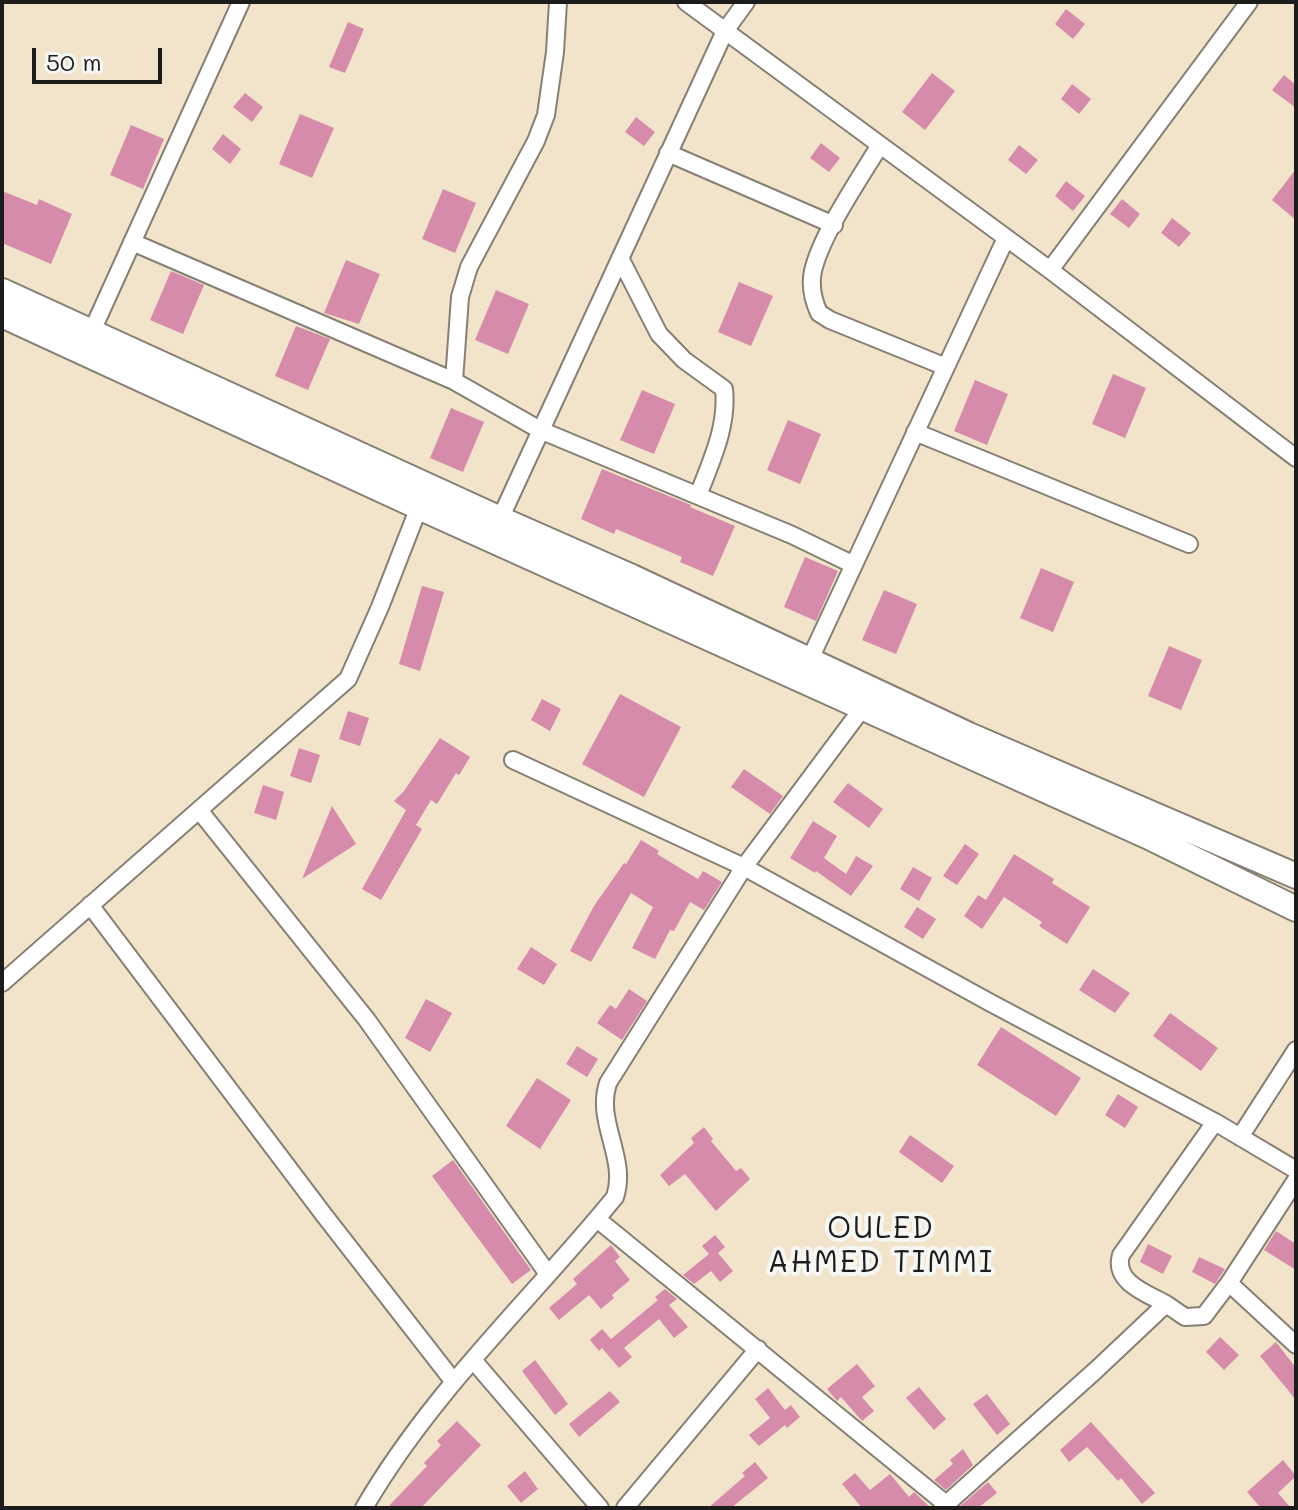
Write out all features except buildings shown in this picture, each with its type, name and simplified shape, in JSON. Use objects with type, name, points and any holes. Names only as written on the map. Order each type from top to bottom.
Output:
[{"type":"main road","points":[[2,291],[810,659],[869,699],[969,735],[1296,876]]},
{"type":"main road","points":[[2,315],[419,507],[869,699],[1296,909]]},
{"type":"street","points":[[92,331],[241,2]]},
{"type":"street","points":[[454,381],[460,297],[469,267],[536,141],[546,115],[558,2]]},
{"type":"street","points":[[686,2],[1050,270],[1296,458]]},
{"type":"street","points":[[500,519],[725,31],[746,2]]},
{"type":"street","points":[[1050,270],[1249,2]]},
{"type":"street","points":[[880,145],[822,246],[813,272],[813,298],[819,313],[946,367]]},
{"type":"street","points":[[668,153],[834,225]]},
{"type":"street","points":[[810,659],[1006,238]]},
{"type":"street","points":[[132,242],[454,381],[540,430],[854,565]]},
{"type":"street","points":[[620,258],[659,334],[684,360],[724,389],[725,417],[698,496]]},
{"type":"street","points":[[915,432],[1189,544]]},
{"type":"street","points":[[2,983],[348,679],[419,507]]},
{"type":"street","points":[[364,1508],[378,1484],[454,1382],[615,1197],[619,1186],[619,1167],[604,1114],[603,1097],[608,1083],[744,867],[869,699]]},
{"type":"street","points":[[513,760],[744,867],[975,995],[1215,1122],[1296,1170]]},
{"type":"street","points":[[199,810],[367,1020],[548,1274]]},
{"type":"street","points":[[90,905],[454,1382]]},
{"type":"street","points":[[1240,1137],[1296,1050]]},
{"type":"street","points":[[1215,1122],[1121,1255],[1120,1271],[1129,1282],[1185,1317],[1200,1318],[1229,1283],[1296,1180]]},
{"type":"street","points":[[597,1219],[758,1349],[944,1506],[1166,1304]]},
{"type":"street","points":[[1229,1283],[1296,1345]]},
{"type":"street","points":[[625,1508],[758,1349]]},
{"type":"street","points":[[473,1360],[600,1508]]},
{"type":"district","name":"OULED AHMED TIMMI","points":[[881,1246]]}]
